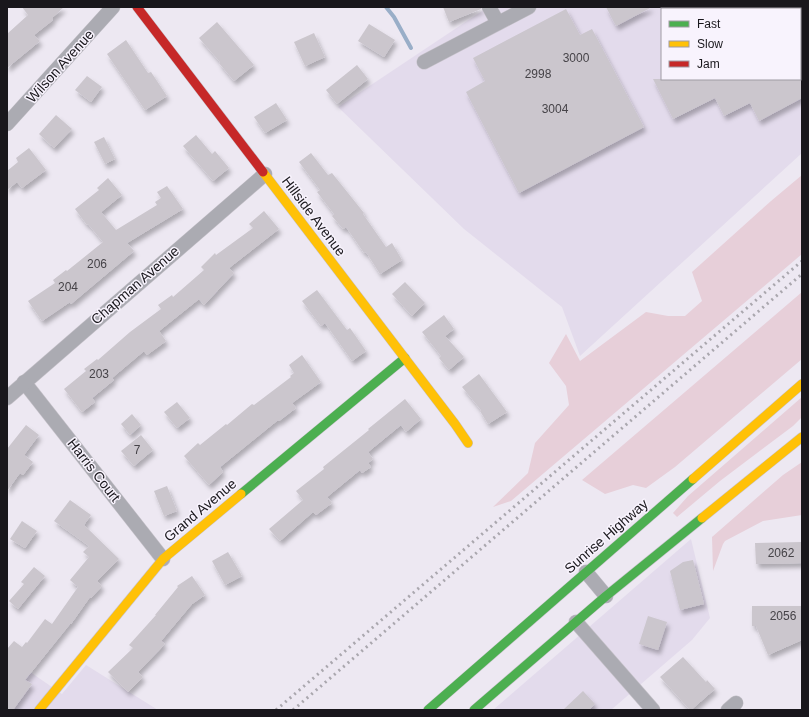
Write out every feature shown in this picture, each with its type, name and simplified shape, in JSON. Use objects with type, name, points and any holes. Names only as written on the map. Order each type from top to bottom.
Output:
[{"type":"main road","name":"Hillside Avenue","points":[[137,7],[468,443]]},
{"type":"main road","name":"Grand Avenue","points":[[39,710],[163,559],[404,358]]},
{"type":"main road","name":"Sunrise Highway","points":[[428,710],[802,384]]},
{"type":"main road","points":[[474,710],[606,596],[802,437]]},
{"type":"street","name":"Wilson Avenue","points":[[7,124],[113,7]]},
{"type":"street","points":[[489,7],[498,23]]},
{"type":"street","points":[[424,62],[529,7]]},
{"type":"street","name":"Chapman Avenue","points":[[7,398],[265,174]]},
{"type":"street","name":"Harris Court","points":[[24,382],[163,559]]},
{"type":"street","points":[[586,572],[606,596]]},
{"type":"street","points":[[576,622],[653,710]]},
{"type":"shaded area","points":[[488,7],[802,7],[802,153],[580,356],[562,307],[464,229],[338,107]]},
{"type":"shaded area","points":[[802,175],[802,254],[511,501],[493,507],[528,473],[535,443],[569,405],[566,386],[549,363],[566,334],[580,361],[646,312],[668,316],[685,316],[702,301],[692,272]]},
{"type":"shaded area","points":[[802,292],[802,359],[675,467],[646,488],[633,485],[605,494],[582,480]]},
{"type":"shaded area","points":[[802,397],[802,417],[793,426],[720,481],[677,517],[673,513],[688,496]]},
{"type":"shaded area","points":[[802,462],[802,515],[763,521],[725,541],[713,571],[712,537],[783,475]]},
{"type":"shaded area","points":[[691,539],[710,618],[692,640],[611,710],[493,710]]},
{"type":"shaded area","points":[[7,656],[62,694],[86,665],[158,710],[7,710]]},
{"type":"building","points":[[22,7],[64,7],[52,18],[53,20],[34,35],[40,41],[7,68],[7,34],[28,15]]},
{"type":"building","points":[[443,7],[481,7],[481,9],[449,22]]},
{"type":"building","points":[[606,7],[652,7],[616,26]]},
{"type":"building","points":[[566,9],[580,35],[592,29],[644,127],[519,193],[466,92],[485,81],[473,58]]},
{"type":"building","points":[[217,22],[254,65],[234,81],[199,38]]},
{"type":"building","points":[[369,24],[395,40],[384,57],[358,41]]},
{"type":"building","points":[[314,33],[325,57],[305,66],[294,42]]},
{"type":"building","points":[[126,40],[148,73],[151,72],[167,96],[145,110],[107,54]]},
{"type":"building","points":[[357,65],[368,79],[337,104],[326,90]]},
{"type":"building","points":[[87,76],[102,87],[91,102],[75,90]]},
{"type":"building","points":[[653,79],[802,79],[802,98],[759,121],[750,103],[724,116],[715,98],[673,119]]},
{"type":"building","points":[[276,103],[287,120],[265,133],[254,117]]},
{"type":"building","points":[[56,115],[72,129],[54,148],[39,134]]},
{"type":"building","points":[[196,135],[212,154],[215,151],[229,168],[213,181],[183,146]]},
{"type":"building","points":[[104,137],[115,159],[105,164],[94,142]]},
{"type":"building","points":[[29,148],[46,170],[22,188],[17,182],[7,190],[7,171],[18,162],[16,158]]},
{"type":"building","points":[[311,153],[328,175],[332,173],[364,213],[363,214],[386,247],[392,243],[402,260],[380,274],[366,252],[364,253],[346,227],[343,229],[332,216],[334,214],[317,192],[320,190],[299,162]]},
{"type":"building","points":[[108,178],[122,195],[101,212],[116,230],[157,205],[155,202],[161,198],[157,192],[167,186],[183,209],[127,243],[134,251],[71,304],[70,302],[42,321],[28,301],[55,283],[53,280],[66,270],[67,271],[103,242],[88,224],[87,225],[75,209],[99,190],[97,188]]},
{"type":"building","points":[[264,211],[279,229],[229,268],[234,273],[204,305],[199,299],[159,331],[166,341],[147,355],[144,351],[112,378],[114,380],[92,398],[95,402],[82,412],[64,389],[86,371],[84,369],[97,359],[98,360],[130,332],[161,309],[158,305],[172,295],[173,297],[204,270],[201,267],[215,253],[216,255],[253,228],[249,224]]},
{"type":"building","points":[[405,282],[425,303],[412,316],[392,294]]},
{"type":"building","points":[[317,290],[347,330],[350,328],[366,351],[352,361],[325,323],[321,326],[302,301]]},
{"type":"building","points":[[444,315],[454,329],[445,336],[464,357],[449,370],[439,358],[441,356],[422,332]]},
{"type":"building","points":[[302,355],[321,382],[292,403],[296,408],[279,421],[278,420],[220,467],[223,472],[209,485],[184,456],[198,443],[200,445],[252,404],[254,405],[291,377],[290,376],[294,373],[289,365]]},
{"type":"building","points":[[479,374],[507,412],[488,424],[480,411],[481,410],[462,387]]},
{"type":"building","points":[[405,399],[421,419],[406,432],[401,425],[368,452],[373,459],[368,463],[371,467],[362,473],[360,470],[327,497],[332,503],[316,515],[313,512],[280,541],[269,529],[303,500],[296,491],[324,469],[323,467]]},
{"type":"building","points":[[177,402],[190,418],[177,428],[164,412]]},
{"type":"building","points":[[132,414],[141,425],[130,435],[121,424]]},
{"type":"building","points":[[26,425],[39,435],[24,455],[33,462],[23,475],[20,473],[7,491],[7,449]]},
{"type":"building","points":[[141,435],[153,450],[134,466],[121,451]]},
{"type":"building","points":[[167,486],[177,511],[164,516],[154,491]]},
{"type":"building","points":[[70,500],[91,515],[84,525],[119,559],[97,581],[102,586],[91,598],[90,597],[71,624],[25,680],[32,684],[13,710],[7,710],[7,649],[14,641],[22,647],[26,642],[27,643],[45,619],[52,624],[78,587],[70,580],[89,557],[83,552],[89,546],[54,521]]},
{"type":"building","points":[[22,521],[37,531],[25,548],[10,539]]},
{"type":"building","points":[[802,542],[802,563],[756,564],[755,543]]},
{"type":"building","points":[[228,552],[242,576],[225,585],[212,561]]},
{"type":"building","points":[[693,560],[704,604],[680,610],[670,571],[683,562]]},
{"type":"building","points":[[34,567],[45,576],[18,609],[9,601],[24,584],[21,582]]},
{"type":"building","points":[[192,576],[205,595],[192,604],[161,641],[165,644],[138,672],[143,677],[128,692],[108,672],[133,648],[129,645],[156,615],[178,587],[177,586]]},
{"type":"building","points":[[752,606],[802,606],[802,640],[768,655],[756,626],[752,626]]},
{"type":"building","points":[[648,616],[667,622],[658,650],[639,644]]},
{"type":"building","points":[[683,657],[706,682],[707,680],[715,689],[691,710],[660,677]]},
{"type":"building","points":[[583,691],[595,704],[589,710],[563,710]]},
{"type":"waterway","points":[[386,7],[394,17],[411,48]]},
{"type":"railway","points":[[276,710],[802,261]]},
{"type":"railway","points":[[293,710],[802,274]]},
{"type":"traffic: fast","points":[[241,494],[405,358]]},
{"type":"traffic: fast","points":[[428,710],[693,479]]},
{"type":"traffic: fast","points":[[474,710],[606,596],[702,518]]},
{"type":"traffic: slow","points":[[263,172],[468,443]]},
{"type":"traffic: slow","points":[[693,479],[802,384]]},
{"type":"traffic: slow","points":[[702,518],[802,437]]},
{"type":"traffic: slow","points":[[39,710],[163,559],[241,494]]},
{"type":"traffic: jam","points":[[137,7],[263,172]]}]
